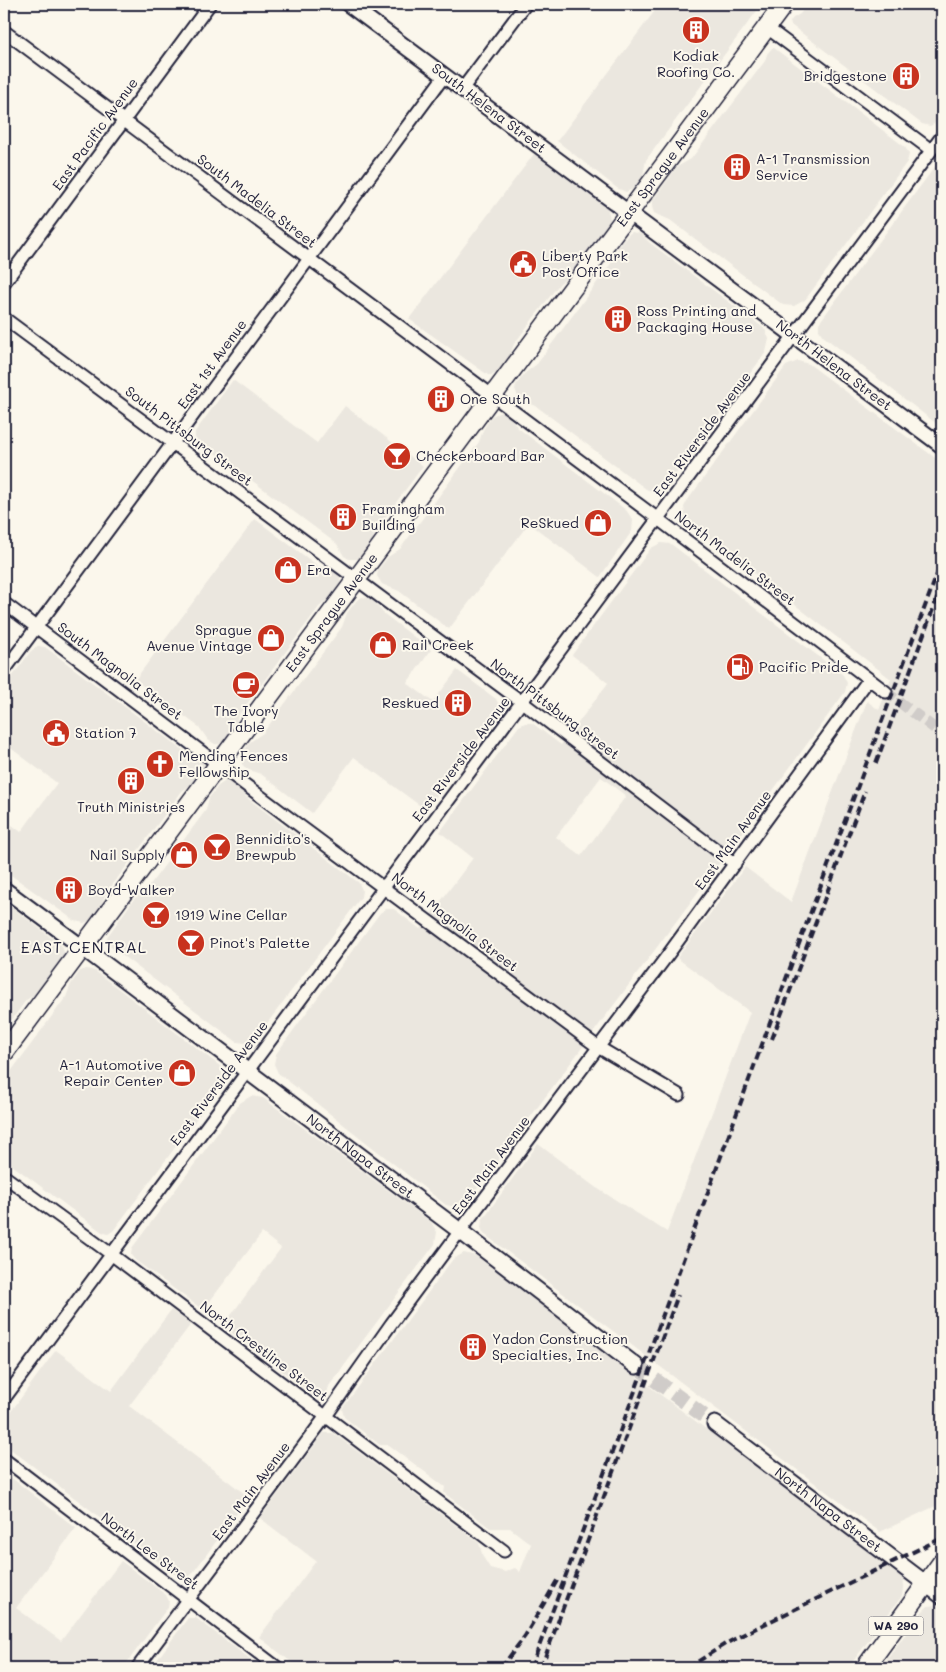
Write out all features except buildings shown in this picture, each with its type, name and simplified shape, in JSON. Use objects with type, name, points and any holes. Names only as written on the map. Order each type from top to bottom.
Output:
[{"type":"main road","name":"East Sprague Avenue","points":[[4,1053],[784,4]]},
{"type":"main road","name":"North Napa Street","points":[[82,947],[460,1231],[636,1366]]},
{"type":"main road","name":"North Napa Street","points":[[715,1424],[942,1596]]},
{"type":"main road","name":"WA 290","points":[[865,1668],[942,1563]]},
{"type":"street","name":"East Pacific Avenue","points":[[4,283],[210,4]]},
{"type":"street","name":"South Helena Street","points":[[348,4],[629,212]]},
{"type":"street","points":[[463,88],[526,4]]},
{"type":"street","points":[[766,28],[931,150]]},
{"type":"street","name":"South Madelia Street","points":[[4,31],[493,396]]},
{"type":"street","name":"East 1st Avenue","points":[[4,671],[445,75]]},
{"type":"street","name":"East Riverside Avenue","points":[[4,1399],[942,136]]},
{"type":"street","name":"North Helena Street","points":[[629,212],[942,446]]},
{"type":"street","name":"South Pittsburg Street","points":[[4,318],[356,580]]},
{"type":"street","name":"North Madelia Street","points":[[493,396],[886,692]]},
{"type":"street","name":"North Pittsburg Street","points":[[356,580],[522,702],[735,864]]},
{"type":"street","name":"South Magnolia Street","points":[[4,602],[219,764]]},
{"type":"street","name":"East Main Avenue","points":[[137,1668],[326,1416],[460,1231],[735,864],[802,769],[869,680]]},
{"type":"street","name":"North Magnolia Street","points":[[219,764],[598,1047],[679,1095]]},
{"type":"street","points":[[4,889],[82,947]]},
{"type":"street","name":"North Crestline Street","points":[[4,1176],[111,1254],[504,1551]]},
{"type":"street","name":"North Lee Street","points":[[4,1459],[278,1668]]},
{"type":"shaded area","points":[[660,4],[762,4],[646,160],[643,175],[635,188],[626,192],[617,188],[557,141]]},
{"type":"shaded area","name":"Bridgestone","points":[[808,4],[942,4],[942,114],[937,122],[930,126],[922,124],[791,25],[790,22],[793,18],[800,14]]},
{"type":"shaded area","points":[[772,48],[905,147],[909,154],[907,162],[805,300],[794,306],[783,305],[670,220],[654,213],[652,207],[653,200],[677,167],[691,159],[765,61],[767,54]]},
{"type":"shaded area","points":[[534,154],[606,207],[610,219],[569,277],[560,283],[514,344],[508,361],[499,372],[488,375],[409,319]]},
{"type":"shaded area","points":[[942,157],[942,428],[823,336],[819,330],[819,323]]},
{"type":"shaded area","points":[[632,232],[641,234],[650,243],[765,329],[769,339],[766,352],[667,486],[657,491],[646,489],[536,406],[522,400],[518,397],[515,389],[525,373],[537,364],[615,258],[619,246]]},
{"type":"shaded area","points":[[798,361],[809,364],[942,463],[942,1503],[880,1532],[484,1234],[481,1228],[482,1220],[538,1144],[595,1187],[667,1232],[750,1012],[677,958],[745,867],[791,902],[867,701],[879,710],[891,679],[689,523],[685,515],[684,507],[687,501],[786,366]]},
{"type":"shaded area","points":[[233,380],[317,443],[345,406],[423,466],[375,531],[371,544],[358,559],[349,559],[344,556],[337,544],[195,438],[195,432]]},
{"type":"shaded area","points":[[501,412],[509,416],[518,428],[626,510],[633,520],[632,531],[600,577],[529,523],[449,629],[399,591],[382,584],[377,576],[378,570],[388,557],[400,549],[479,442],[483,430],[492,416]]},
{"type":"shaded area","points":[[255,519],[318,566],[335,571],[340,578],[340,583],[329,599],[319,607],[238,716],[234,728],[226,739],[219,744],[215,744],[208,740],[199,727],[135,680]]},
{"type":"shaded area","points":[[661,543],[671,544],[843,675],[847,683],[845,692],[467,1202],[456,1207],[446,1205],[278,1073],[274,1064],[276,1054],[380,913],[386,909],[394,909],[420,929],[473,858],[440,832],[519,726],[525,723],[532,723],[561,745],[608,683],[572,655],[651,548]],"holes":[[[601,777],[626,796],[581,856],[556,837]]]},
{"type":"shaded area","points":[[362,597],[372,599],[383,613],[431,650],[407,683],[433,702],[457,670],[496,699],[499,705],[498,713],[426,810],[354,757],[312,813],[261,774],[246,769],[242,764],[243,752],[250,742],[263,733],[342,627],[347,613],[357,600]]},
{"type":"shaded area","points":[[38,646],[45,647],[184,751],[195,753],[203,759],[204,764],[201,774],[196,781],[182,791],[105,895],[98,912],[89,921],[84,923],[75,921],[4,870],[4,819],[21,832],[57,783],[4,743],[4,688],[31,651]]},
{"type":"shaded area","points":[[227,780],[238,785],[246,797],[359,883],[362,890],[361,897],[257,1037],[246,1043],[237,1042],[111,947],[108,944],[107,937],[134,899],[146,890],[206,810],[209,798],[218,786]]},
{"type":"shaded area","points":[[4,901],[62,946],[64,952],[63,958],[36,994],[26,1000],[4,1031]]},
{"type":"shaded area","points":[[87,969],[95,971],[220,1066],[223,1076],[220,1087],[113,1231],[108,1234],[102,1232],[4,1159],[4,1081],[66,997],[71,984],[80,971]]},
{"type":"shaded area","points":[[251,1096],[263,1098],[431,1222],[437,1232],[435,1244],[329,1386],[327,1393],[322,1397],[315,1396],[223,1326],[281,1248],[262,1233],[203,1310],[135,1260],[131,1255],[132,1248],[240,1103]]},
{"type":"shaded area","points":[[464,1253],[476,1256],[901,1576],[904,1581],[902,1596],[848,1668],[299,1668],[259,1637],[316,1561],[260,1518],[324,1433],[333,1433],[479,1543],[483,1557],[490,1568],[505,1572],[515,1568],[520,1572],[531,1544],[510,1528],[490,1528],[444,1493],[445,1487],[389,1445],[380,1445],[344,1417],[342,1409],[453,1259]]},
{"type":"shaded area","points":[[171,1310],[191,1324],[129,1406],[249,1497],[189,1578],[181,1579],[4,1444],[4,1421],[56,1350],[111,1391]]},
{"type":"shaded area","points":[[4,1472],[76,1528],[16,1608],[61,1641],[121,1561],[166,1595],[169,1601],[168,1607],[123,1668],[82,1668],[77,1665],[75,1668],[4,1668]]},
{"type":"shaded area","points":[[936,1605],[942,1607],[942,1668],[880,1668],[922,1612],[928,1606]]},
{"type":"shaded area","points":[[188,1618],[196,1618],[262,1668],[151,1668]]},
{"type":"tunnel","points":[[886,692],[942,734]]},
{"type":"tunnel","points":[[636,1366],[715,1424]]},
{"type":"railway","points":[[531,1668],[942,561]]},
{"type":"railway","points":[[876,763],[942,585]]},
{"type":"railway","points":[[772,1039],[865,791]]},
{"type":"railway","points":[[541,1668],[678,1295]]},
{"type":"railway","points":[[688,1668],[725,1644],[748,1632],[942,1538]]},
{"type":"railway","points":[[501,1668],[525,1636],[558,1579]]},
{"type":"place","name":"Kodiak Roofing Co.","points":[[696,30]]},
{"type":"place","name":"Bridgestone","points":[[906,76]]},
{"type":"place","name":"A-1 Transmission Service","points":[[737,167]]},
{"type":"place","name":"Liberty Park Post Office","points":[[523,264]]},
{"type":"place","name":"Ross Printing and Packaging House","points":[[618,319]]},
{"type":"place","name":"One South","points":[[441,399]]},
{"type":"place","name":"Checkerboard Bar","points":[[397,456]]},
{"type":"place","name":"Framingham Building","points":[[343,517]]},
{"type":"place","name":"ReSkued","points":[[598,523]]},
{"type":"place","name":"Era","points":[[288,570]]},
{"type":"place","name":"Sprague Avenue Vintage","points":[[271,638]]},
{"type":"place","name":"Rail Creek","points":[[383,645]]},
{"type":"place","name":"Pacific Pride","points":[[740,667]]},
{"type":"place","name":"The Ivory Table","points":[[246,685]]},
{"type":"place","name":"Reskued","points":[[458,703]]},
{"type":"place","name":"Station 7","points":[[56,733]]},
{"type":"place","name":"Mending Fences Fellowship","points":[[160,764]]},
{"type":"place","name":"Truth Ministries","points":[[131,781]]},
{"type":"place","name":"Bennidito's Brewpub","points":[[217,847]]},
{"type":"place","name":"Nail Supply","points":[[184,855]]},
{"type":"place","name":"Boyd-Walker","points":[[69,890]]},
{"type":"place","name":"1919 Wine Cellar","points":[[156,915]]},
{"type":"place","name":"Pinot's Palette","points":[[191,943]]},
{"type":"place","name":"A-1 Automotive Repair Center","points":[[182,1073]]},
{"type":"place","name":"Yadon Construction Specialties, Inc.","points":[[473,1347]]},
{"type":"district","name":"EAST CENTRAL","points":[[84,947]]}]
